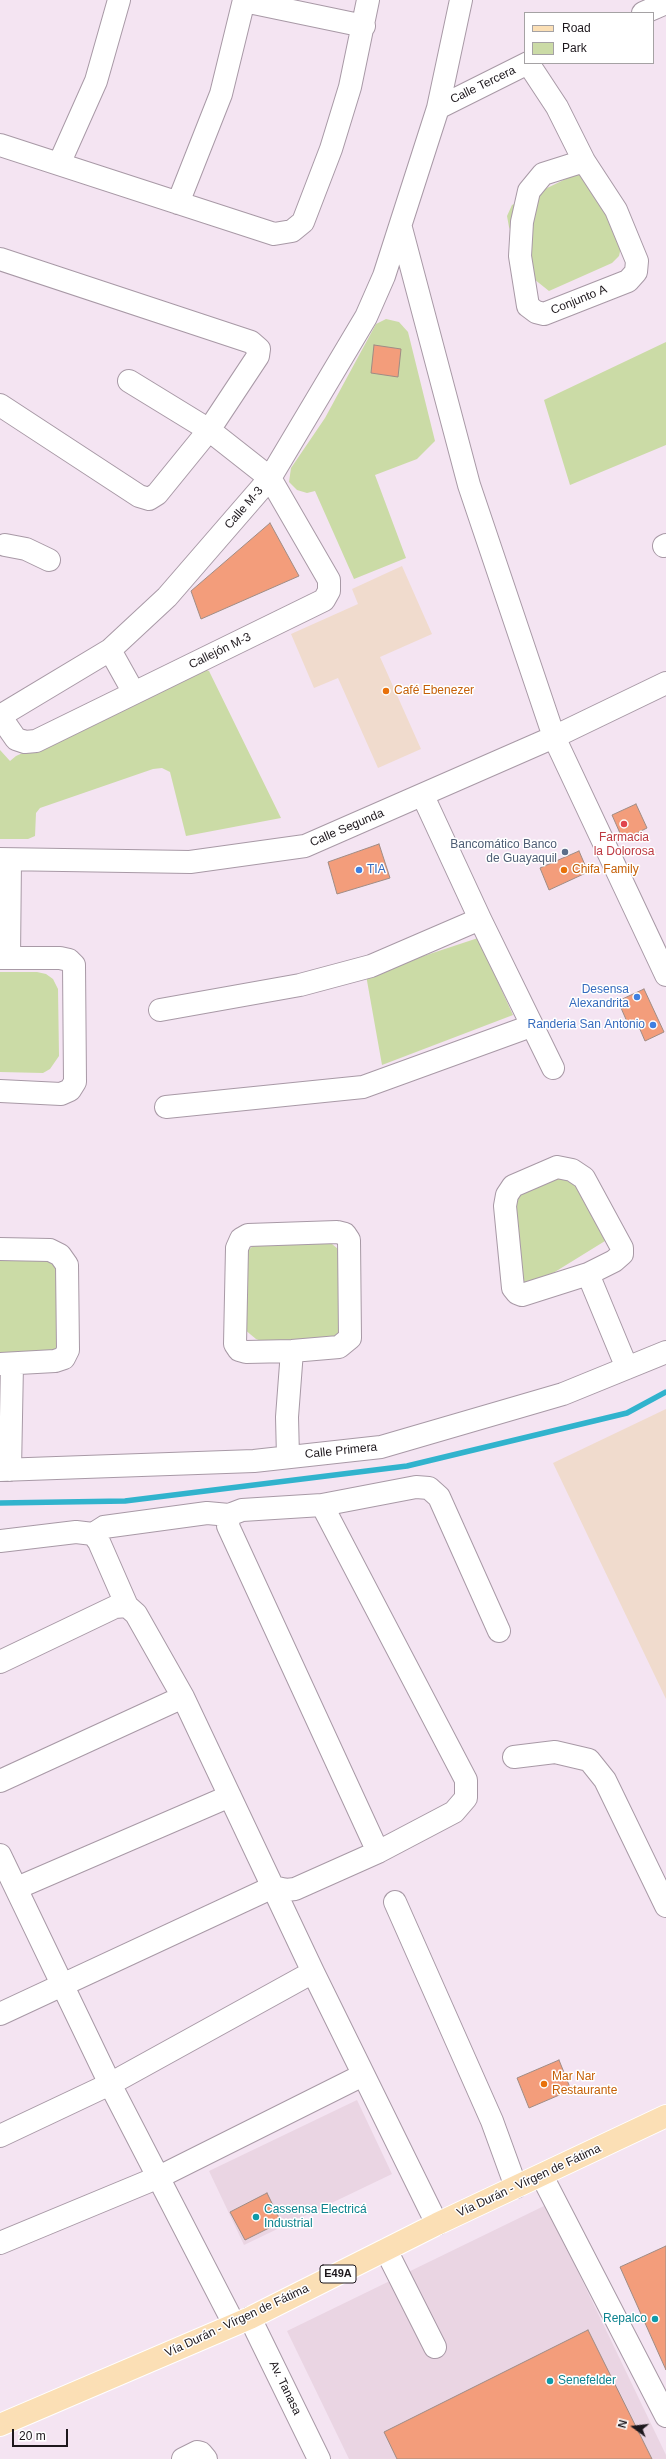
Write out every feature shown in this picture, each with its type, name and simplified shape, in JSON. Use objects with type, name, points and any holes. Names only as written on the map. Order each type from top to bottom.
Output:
[{"type":"main road","name":"Vía Durán - Vírgen de Fátima","points":[[2,2425],[242,2321],[437,2224],[542,2176],[666,2116]]},
{"type":"street","points":[[59,164],[96,81],[119,0]]},
{"type":"street","points":[[0,145],[274,234],[292,231],[303,222],[331,149],[364,26],[368,0]]},
{"type":"street","name":"Calle M-3","points":[[0,716],[110,650],[167,597],[270,478],[366,317],[384,276],[401,228],[438,108],[461,0]]},
{"type":"street","points":[[178,203],[221,94],[244,1],[364,26]]},
{"type":"street","points":[[645,12],[666,3]]},
{"type":"street","name":"Calle Tercera","points":[[438,108],[526,64]]},
{"type":"street","name":"Conjunto A","points":[[529,64],[557,107],[584,161],[616,210],[637,261],[636,272],[628,281],[544,314],[536,312],[528,306],[520,256],[522,222],[529,191],[544,174],[584,161]]},
{"type":"street","points":[[401,228],[469,485],[554,737],[666,975]]},
{"type":"street","points":[[0,259],[251,342],[259,349],[258,356],[209,430],[157,494],[148,499],[139,496],[0,405]]},
{"type":"street","points":[[129,381],[209,430],[270,478]]},
{"type":"street","name":"Callejón M-3","points":[[0,716],[16,739],[25,742],[36,741],[324,600],[329,591],[329,580],[270,478]]},
{"type":"street","points":[[2,544],[26,549],[49,560]]},
{"type":"street","points":[[110,650],[134,693]]},
{"type":"street","name":"Calle Segunda","points":[[5,859],[190,862],[305,846],[423,796],[554,737],[666,683]]},
{"type":"street","points":[[423,796],[531,1026],[553,1068]]},
{"type":"street","points":[[0,1091],[61,1094],[70,1090],[75,1082],[74,966],[69,960],[60,958],[5,958],[5,859]]},
{"type":"street","points":[[160,1010],[300,985],[371,966],[480,919]]},
{"type":"street","points":[[166,1107],[363,1087],[531,1026]]},
{"type":"street","points":[[557,1167],[572,1170],[584,1178],[622,1248],[622,1254],[614,1261],[588,1274],[522,1294],[517,1293],[513,1288],[505,1206],[507,1195],[513,1186],[557,1167]]},
{"type":"street","points":[[338,1232],[345,1234],[349,1240],[350,1338],[339,1347],[292,1351],[246,1352],[239,1350],[235,1344],[237,1248],[241,1239],[248,1235],[338,1232]]},
{"type":"street","points":[[0,1249],[50,1250],[60,1255],[67,1265],[68,1350],[64,1358],[55,1361],[6,1364],[5,1470]]},
{"type":"street","points":[[588,1274],[628,1368]]},
{"type":"street","points":[[288,1457],[287,1417],[292,1351]]},
{"type":"street","name":"Calle Primera","points":[[5,1470],[254,1461],[381,1448],[563,1394],[666,1352]]},
{"type":"street","points":[[0,1541],[76,1532],[93,1534],[104,1527],[207,1513],[229,1514],[242,1510],[322,1505],[416,1487],[429,1488],[439,1497],[499,1631]]},
{"type":"street","points":[[0,2014],[273,1887],[286,1890],[295,1889],[378,1852],[454,1812],[466,1798],[466,1780],[322,1505]]},
{"type":"street","points":[[229,1514],[228,1526],[378,1852]]},
{"type":"street","points":[[93,1534],[99,1542],[127,1606],[136,1614],[183,1697],[313,1972],[437,2224]]},
{"type":"street","points":[[0,1662],[116,1607],[127,1606]]},
{"type":"street","points":[[0,1781],[183,1697]]},
{"type":"street","points":[[514,1757],[555,1752],[589,1760],[605,1780],[666,1906]]},
{"type":"street","points":[[17,1888],[230,1796]]},
{"type":"street","name":"Av. Tanasa","points":[[0,1855],[110,2084],[159,2177],[242,2321],[318,2459]]},
{"type":"street","points":[[395,1902],[492,2121],[516,2187]]},
{"type":"street","points":[[0,2136],[110,2084],[313,1972]]},
{"type":"street","points":[[0,2243],[159,2177],[363,2075]]},
{"type":"street","points":[[542,2176],[666,2416]]},
{"type":"street","points":[[386,2250],[435,2347]]},
{"type":"street","points":[[183,2459],[197,2452],[201,2453],[206,2459]]},
{"type":"shaded area","points":[[402,566],[432,634],[380,657],[421,749],[378,768],[338,678],[314,688],[291,634],[358,604],[352,589]]},
{"type":"shaded area","points":[[666,1409],[666,1699],[553,1463]]},
{"type":"shaded area","points":[[357,2100],[392,2174],[244,2245],[209,2171]]},
{"type":"shaded area","points":[[546,2205],[666,2455],[666,2459],[349,2459],[287,2331]]},
{"type":"green space","points":[[576,174],[586,176],[622,243],[619,256],[612,263],[549,291],[534,279],[509,227],[507,216],[512,205]]},
{"type":"green space","points":[[386,319],[399,322],[408,332],[435,441],[417,459],[375,475],[406,558],[354,579],[315,491],[307,493],[297,490],[289,482],[291,468],[325,418],[376,324]]},
{"type":"green space","points":[[666,342],[666,445],[570,485],[544,400]]},
{"type":"green space","points":[[204,669],[209,671],[281,818],[186,836],[170,772],[162,768],[153,769],[40,808],[36,813],[35,836],[28,839],[0,839],[0,750],[10,761],[16,756]]},
{"type":"green space","points":[[478,938],[513,1015],[382,1065],[366,975]]},
{"type":"green space","points":[[0,972],[37,972],[46,974],[53,979],[58,989],[59,1056],[50,1069],[43,1073],[0,1072]]},
{"type":"green space","points":[[549,1177],[572,1178],[605,1241],[537,1283],[527,1283],[519,1279],[511,1197]]},
{"type":"green space","points":[[322,1242],[332,1244],[338,1249],[343,1259],[344,1326],[335,1340],[264,1342],[256,1339],[244,1329],[246,1252],[254,1245]]},
{"type":"green space","points":[[0,1256],[41,1256],[57,1263],[63,1340],[54,1354],[0,1357]]},
{"type":"building","points":[[374,345],[401,349],[398,377],[371,373]]},
{"type":"building","points":[[270,523],[299,576],[201,619],[191,591]]},
{"type":"building","points":[[636,804],[647,828],[623,840],[612,815]]},
{"type":"building","name":"TIA","points":[[379,844],[390,878],[337,894],[328,862]]},
{"type":"building","name":"Chifa Family","points":[[579,851],[588,872],[549,890],[540,868]]},
{"type":"building","points":[[644,989],[664,1032],[645,1041],[636,1020],[628,1024],[618,1001]]},
{"type":"building","name":"Mar Nar Restaurante","points":[[559,2060],[571,2090],[529,2108],[517,2078]]},
{"type":"building","name":"Cassensa Electricá Industrial","points":[[267,2193],[281,2222],[245,2240],[230,2212]]},
{"type":"building","name":"Repalco","points":[[666,2246],[666,2370],[620,2267]]},
{"type":"building","name":"Senefelder","points":[[588,2330],[652,2459],[397,2459],[384,2432]]},
{"type":"waterway","points":[[0,1503],[125,1501],[407,1466],[627,1413],[666,1392]]},
{"type":"place","name":"Café Ebenezer","points":[[386,691]]},
{"type":"place","name":"Farmacia la Dolorosa","points":[[624,824]]},
{"type":"place","name":"Bancomático Banco de Guayaquil","points":[[565,852]]},
{"type":"place","name":"TIA","points":[[359,870]]},
{"type":"place","name":"Chifa Family","points":[[564,870]]},
{"type":"place","name":"Desensa Alexandrita","points":[[637,997]]},
{"type":"place","name":"Randeria San Antonio","points":[[653,1025]]},
{"type":"place","name":"Mar Nar Restaurante","points":[[544,2084]]},
{"type":"place","name":"Cassensa Electricá Industrial","points":[[256,2217]]},
{"type":"place","name":"Repalco","points":[[655,2319]]},
{"type":"place","name":"Senefelder","points":[[550,2381]]}]
